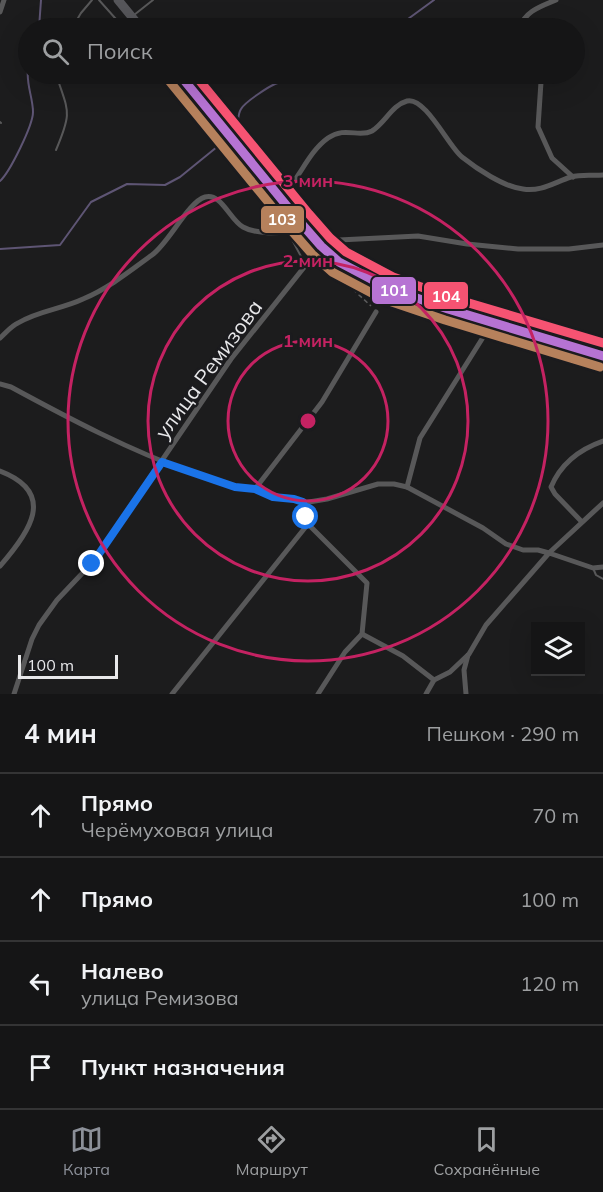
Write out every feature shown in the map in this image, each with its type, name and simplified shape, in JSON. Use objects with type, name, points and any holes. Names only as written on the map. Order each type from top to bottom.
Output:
[{"type":"highway","points":[[118,0],[131,16]]},
{"type":"highway","points":[[187,84],[300,222],[318,250],[388,288],[492,323],[603,356]]},
{"type":"street","points":[[0,12],[4,0]]},
{"type":"street","points":[[524,18],[534,9],[556,0]]},
{"type":"street","points":[[541,84],[538,127],[552,158],[573,177]]},
{"type":"street","points":[[280,198],[289,190],[300,170],[328,138],[347,131],[364,133],[372,130],[395,108],[406,101],[413,101],[425,109],[461,156],[495,178],[523,189],[544,188],[573,177],[603,175]]},
{"type":"street","points":[[0,338],[18,323],[81,300],[110,286],[156,252],[182,219],[206,196],[217,199],[240,225],[248,229],[288,232],[300,222]]},
{"type":"street","points":[[318,250],[327,242],[339,240],[418,236],[518,249],[569,249],[603,244]]},
{"type":"street","name":"улица Ремизова","points":[[14,694],[32,639],[39,625],[57,600],[92,564],[231,359],[318,250]]},
{"type":"street","points":[[255,489],[322,402],[376,312]]},
{"type":"street","points":[[407,487],[420,438],[492,323]]},
{"type":"street","points":[[0,384],[11,387],[85,427],[162,462],[235,487],[255,489],[273,497],[303,502],[327,499],[378,484],[394,484],[407,487],[483,528],[506,544],[523,550],[549,553],[593,568],[603,567]]},
{"type":"street","points":[[581,522],[550,487],[578,451],[603,441]]},
{"type":"street","points":[[0,471],[12,476],[25,486],[33,496],[34,503],[32,521],[21,542],[0,566]]},
{"type":"street","points":[[466,694],[464,670],[469,654],[486,625],[549,553],[603,503]]},
{"type":"street","points":[[172,694],[308,524],[367,583],[362,634],[345,652],[318,694]]},
{"type":"street","points":[[362,634],[404,656],[434,680]]},
{"type":"street","points":[[426,694],[434,680],[450,672],[469,654]]},
{"type":"lane","points":[[78,18],[92,0]]},
{"type":"lane","points":[[99,0],[115,18]]},
{"type":"lane","points":[[131,16],[153,0]]},
{"type":"lane","points":[[56,150],[68,113],[60,84]]},
{"type":"lane","points":[[288,232],[306,266]]},
{"type":"lane","points":[[593,568],[596,575],[603,579]]},
{"type":"path","points":[[318,250],[376,312],[388,288]]},
{"type":"path","points":[[303,502],[308,524]]},
{"type":"waterway","points":[[40,18],[41,0]]},
{"type":"waterway","points":[[409,18],[434,0]]},
{"type":"waterway","points":[[0,181],[15,159],[32,118],[33,107],[29,84]]},
{"type":"waterway","points":[[233,135],[243,106],[275,84]]},
{"type":"waterway","points":[[0,249],[60,245],[91,202],[127,184],[165,185],[180,177],[228,138]]},
{"type":"transit line","name":"103","points":[[172,84],[291,230],[332,272],[383,299],[600,367]]},
{"type":"transit line","name":"101","points":[[187,84],[300,222],[339,262],[388,288],[448,309],[603,356]]},
{"type":"transit line","name":"104","points":[[202,84],[309,214],[346,252],[393,277],[452,298],[603,343]]},
{"type":"route","points":[[92,564],[162,462],[235,487],[255,489],[273,497],[303,502],[306,517]]}]
